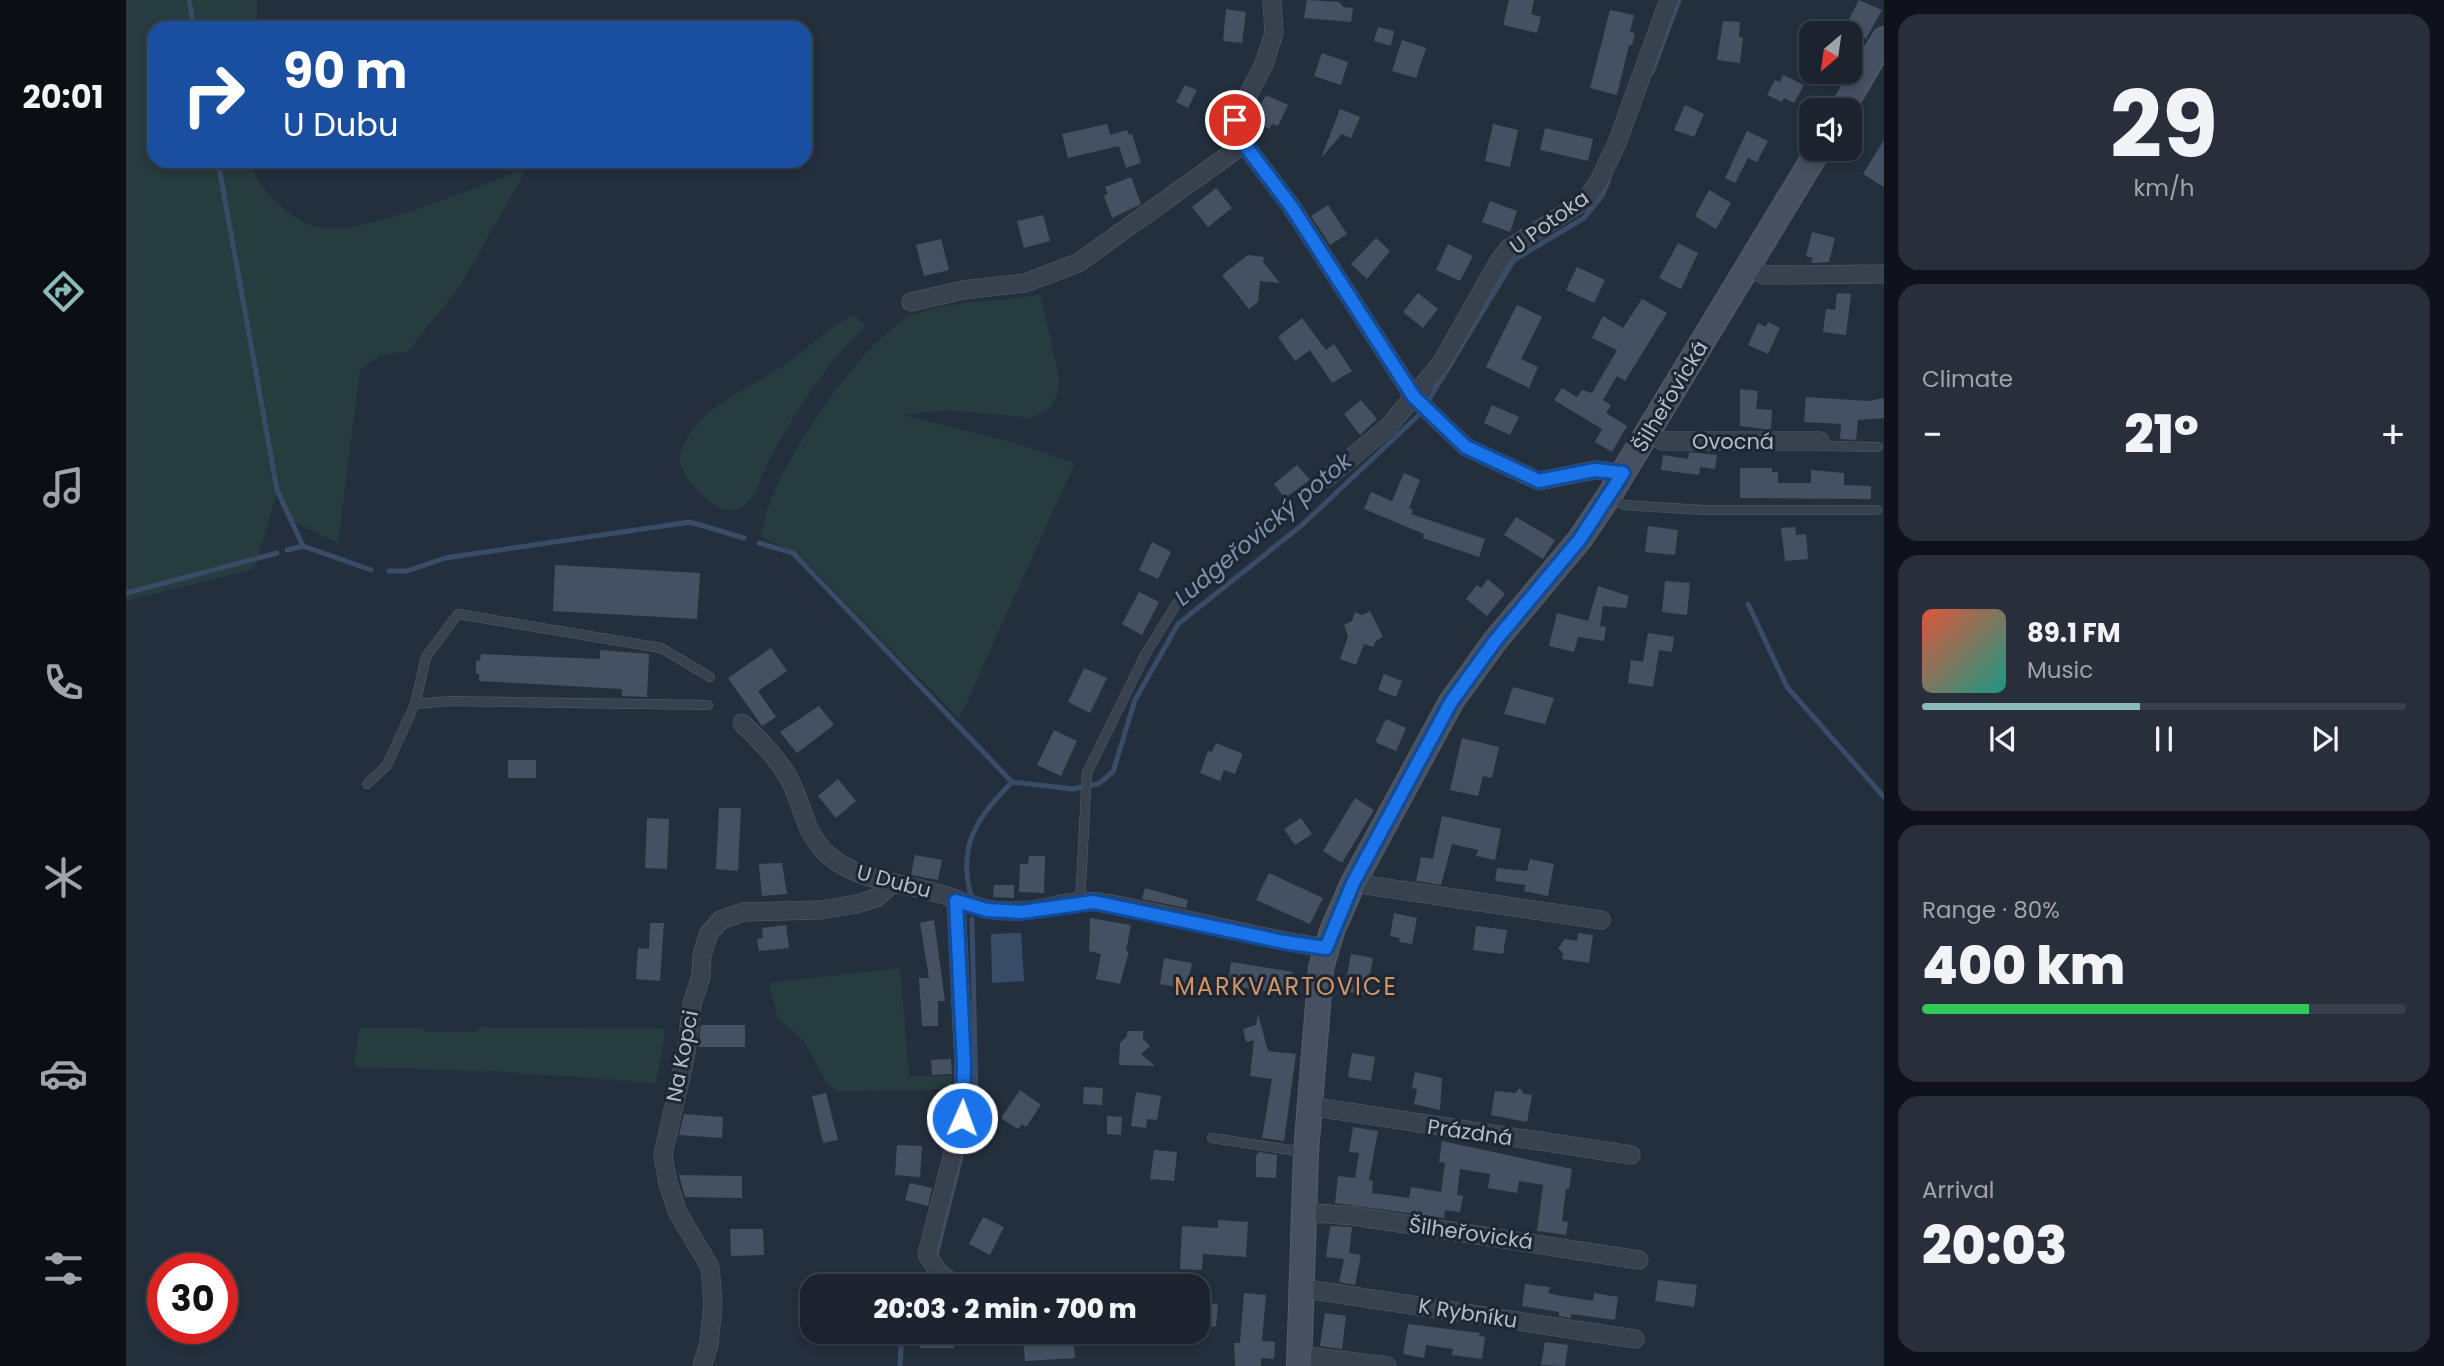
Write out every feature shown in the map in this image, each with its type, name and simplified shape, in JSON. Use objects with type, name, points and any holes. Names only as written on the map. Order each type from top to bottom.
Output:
[{"type":"street","points":[[1272,0],[1274,33],[1264,64],[1235,120],[1244,144],[1291,206],[1414,397],[1466,447],[1539,481],[1595,470],[1623,473]]},
{"type":"street","name":"U Potoka","points":[[1327,478],[1389,426],[1443,362],[1508,249],[1587,199],[1617,143],[1670,0]]},
{"type":"street","points":[[1849,98],[1884,39]]},
{"type":"street","points":[[911,302],[963,290],[1025,283],[1077,263],[1244,144]]},
{"type":"street","name":"Šilheřovická","points":[[1299,1360],[1306,1152],[1321,968],[1326,948],[1353,883],[1451,702],[1495,641],[1567,556],[1609,496],[1812,161]]},
{"type":"street","points":[[1748,267],[1764,275],[1884,274]]},
{"type":"street","name":"Ovocná","points":[[1648,433],[1664,441],[1820,441]]},
{"type":"street","name":"U Dubu","points":[[742,723],[763,743],[788,777],[804,823],[826,854],[852,871],[892,884],[943,894],[956,901],[987,910],[1021,912],[1094,902],[1284,942],[1326,948]]},
{"type":"street","points":[[1353,883],[1601,920]]},
{"type":"street","name":"Na Kopci","points":[[702,1366],[709,1344],[713,1303],[710,1267],[678,1213],[663,1156],[686,1053],[692,1004],[701,976],[702,955],[709,933],[721,920],[743,912],[821,910],[858,904],[876,898],[892,884]]},
{"type":"street","points":[[941,1274],[927,1254],[962,1118],[964,1066],[956,901]]},
{"type":"street","name":"Prázdná","points":[[1309,1106],[1631,1155]]},
{"type":"street","name":"Šilheřovická","points":[[1303,1212],[1366,1217],[1640,1260]]},
{"type":"street","name":"K Rybníku","points":[[1300,1288],[1635,1339]]},
{"type":"street","points":[[1299,1360],[1387,1366]]},
{"type":"lane","points":[[1820,441],[1824,446],[1878,447]]},
{"type":"lane","points":[[1609,496],[1623,505],[1702,510],[1877,510]]},
{"type":"lane","points":[[1080,902],[1087,774],[1145,655],[1177,603]]},
{"type":"lane","points":[[367,784],[387,765],[415,705],[426,657],[458,614],[661,648],[710,677]]},
{"type":"lane","points":[[415,705],[450,701],[708,705]]},
{"type":"lane","points":[[1212,1138],[1306,1152]]},
{"type":"green space","points":[[126,0],[257,0],[257,21],[147,21],[147,168],[253,168],[260,183],[276,201],[302,222],[314,227],[340,228],[393,217],[527,168],[459,288],[407,352],[381,354],[360,371],[338,543],[294,522],[277,494],[254,569],[126,601]]},
{"type":"green space","points":[[1040,294],[1059,375],[1058,391],[1051,407],[1032,418],[949,410],[903,415],[1007,441],[1075,463],[959,719],[800,556],[760,536],[771,500],[795,452],[833,394],[877,342],[898,324],[918,313],[963,303]]},
{"type":"green space","points":[[855,315],[865,326],[825,371],[802,405],[771,457],[750,500],[737,510],[726,510],[706,499],[689,480],[679,461],[684,444],[693,430],[734,395],[780,368],[834,326]]},
{"type":"green space","points":[[900,968],[909,1076],[952,1076],[952,1089],[838,1091],[827,1084],[804,1041],[778,1018],[769,983]]},
{"type":"green space","points":[[421,1027],[426,1032],[476,1032],[480,1027],[666,1029],[656,1083],[506,1072],[354,1067],[359,1028]]},
{"type":"water","points":[[1021,933],[1024,981],[992,983],[991,934]]},
{"type":"building","points":[[1307,0],[1339,2],[1343,7],[1353,8],[1351,22],[1304,18]]},
{"type":"building","points":[[1509,0],[1534,0],[1531,14],[1541,17],[1537,33],[1503,25]]},
{"type":"building","points":[[1859,0],[1882,10],[1866,39],[1862,37],[1862,21],[1848,21]]},
{"type":"building","points":[[1226,9],[1246,12],[1242,43],[1223,41]]},
{"type":"building","points":[[1610,10],[1634,15],[1630,32],[1635,33],[1632,45],[1629,45],[1617,95],[1590,88]]},
{"type":"building","points":[[1723,21],[1740,22],[1739,37],[1743,38],[1740,63],[1717,60]]},
{"type":"building","points":[[1378,27],[1394,31],[1391,46],[1374,41]]},
{"type":"building","points":[[1402,40],[1426,48],[1416,78],[1392,71]]},
{"type":"building","points":[[1322,53],[1348,62],[1341,85],[1314,76]]},
{"type":"building","points":[[1783,75],[1804,85],[1794,103],[1784,98],[1782,102],[1767,95],[1775,80],[1780,82]]},
{"type":"building","points":[[1185,85],[1197,90],[1188,108],[1176,102]]},
{"type":"building","points":[[1266,95],[1288,105],[1278,126],[1272,124],[1269,129],[1258,123],[1261,118],[1255,115]]},
{"type":"building","points":[[1685,105],[1704,114],[1694,137],[1674,130]]},
{"type":"building","points":[[1340,109],[1360,117],[1351,138],[1342,134],[1321,158]]},
{"type":"building","points":[[1107,124],[1110,135],[1127,130],[1129,135],[1132,134],[1141,163],[1126,168],[1119,146],[1068,158],[1062,134]]},
{"type":"building","points":[[1493,124],[1518,130],[1510,167],[1485,161]]},
{"type":"building","points":[[1545,128],[1593,139],[1588,161],[1540,150]]},
{"type":"building","points":[[1747,131],[1768,141],[1757,162],[1748,158],[1735,183],[1725,178]]},
{"type":"building","points":[[1884,140],[1884,187],[1863,174]]},
{"type":"building","points":[[1131,177],[1141,204],[1112,218],[1104,196],[1108,194],[1105,187]]},
{"type":"building","points":[[1216,188],[1232,208],[1208,227],[1192,207]]},
{"type":"building","points":[[1709,190],[1731,203],[1716,229],[1695,216]]},
{"type":"building","points":[[1490,201],[1517,211],[1510,232],[1482,222]]},
{"type":"building","points":[[1328,205],[1347,234],[1330,245],[1311,216]]},
{"type":"building","points":[[1043,215],[1050,241],[1024,248],[1017,221]]},
{"type":"building","points":[[1812,232],[1835,238],[1829,262],[1811,263],[1813,258],[1806,256]]},
{"type":"building","points":[[1376,238],[1390,251],[1367,279],[1351,264]]},
{"type":"building","points":[[941,239],[949,270],[924,276],[916,245]]},
{"type":"building","points":[[1678,243],[1698,253],[1681,289],[1659,278]]},
{"type":"building","points":[[1448,244],[1473,256],[1460,281],[1436,270]]},
{"type":"building","points":[[1248,255],[1264,257],[1263,262],[1280,283],[1260,281],[1258,302],[1249,309],[1222,275]]},
{"type":"building","points":[[1577,267],[1605,280],[1594,303],[1566,290]]},
{"type":"building","points":[[1418,293],[1438,309],[1423,328],[1403,312]]},
{"type":"building","points":[[1837,293],[1851,294],[1846,335],[1823,332],[1826,309],[1835,310]]},
{"type":"building","points":[[1642,299],[1667,313],[1625,381],[1617,376],[1603,400],[1611,405],[1606,413],[1627,426],[1612,452],[1595,442],[1602,429],[1554,400],[1562,388],[1577,397],[1582,390],[1592,393],[1617,350],[1592,338],[1603,316],[1623,328]]},
{"type":"building","points":[[1517,305],[1542,317],[1521,359],[1538,367],[1529,388],[1486,367]]},
{"type":"building","points":[[1302,318],[1326,350],[1334,344],[1352,371],[1332,383],[1310,350],[1295,361],[1278,337]]},
{"type":"building","points":[[1768,322],[1780,328],[1768,354],[1748,345],[1758,323],[1766,327]]},
{"type":"building","points":[[1740,389],[1758,391],[1756,409],[1772,410],[1771,430],[1740,426]]},
{"type":"building","points":[[1806,397],[1869,401],[1884,398],[1884,418],[1858,420],[1856,440],[1840,439],[1841,424],[1804,422]]},
{"type":"building","points":[[1361,400],[1377,419],[1360,435],[1344,414]]},
{"type":"building","points":[[1492,405],[1519,417],[1510,435],[1484,423]]},
{"type":"building","points":[[1689,452],[1717,455],[1715,469],[1700,467],[1699,475],[1661,470],[1663,455],[1688,459]]},
{"type":"building","points":[[1297,465],[1310,480],[1285,498],[1274,484]]},
{"type":"building","points":[[1740,468],[1772,468],[1772,472],[1778,472],[1778,483],[1811,483],[1811,470],[1844,473],[1844,485],[1871,486],[1871,499],[1740,498]]},
{"type":"building","points":[[1404,473],[1420,480],[1409,508],[1413,510],[1411,514],[1485,539],[1479,557],[1423,538],[1424,534],[1364,509],[1371,492],[1392,501]]},
{"type":"building","points":[[1516,517],[1555,540],[1543,559],[1504,535]]},
{"type":"building","points":[[1648,526],[1678,530],[1675,555],[1645,552]]},
{"type":"building","points":[[1795,527],[1796,535],[1806,534],[1808,559],[1785,561],[1781,528]]},
{"type":"building","points":[[1152,542],[1171,552],[1158,579],[1139,570]]},
{"type":"building","points":[[555,565],[700,573],[697,619],[553,611]]},
{"type":"building","points":[[1488,579],[1505,594],[1487,616],[1466,599],[1477,585],[1481,588]]},
{"type":"building","points":[[1665,581],[1690,583],[1687,615],[1662,612]]},
{"type":"building","points":[[1598,586],[1629,596],[1626,608],[1603,606],[1600,626],[1606,627],[1604,641],[1578,637],[1574,652],[1549,646],[1557,613],[1588,621]]},
{"type":"building","points":[[1139,592],[1159,602],[1142,635],[1122,624]]},
{"type":"building","points":[[1370,611],[1383,637],[1376,641],[1373,647],[1364,644],[1356,665],[1340,659],[1348,637],[1344,625],[1352,621],[1355,612],[1362,615]]},
{"type":"building","points":[[1648,633],[1674,637],[1672,652],[1659,650],[1653,687],[1628,683],[1631,660],[1643,662]]},
{"type":"building","points":[[771,648],[787,671],[758,691],[776,717],[762,726],[728,678]]},
{"type":"building","points":[[600,650],[649,654],[647,697],[622,696],[622,689],[479,681],[479,674],[476,674],[476,660],[480,661],[481,654],[600,659]]},
{"type":"building","points":[[1084,668],[1107,678],[1090,713],[1068,702]]},
{"type":"building","points":[[1384,674],[1402,681],[1396,697],[1378,690]]},
{"type":"building","points":[[1513,687],[1554,698],[1545,724],[1504,714]]},
{"type":"building","points":[[819,706],[834,725],[797,753],[780,732]]},
{"type":"building","points":[[1386,719],[1406,728],[1396,751],[1375,742]]},
{"type":"building","points":[[1054,730],[1077,741],[1061,776],[1037,765]]},
{"type":"building","points":[[1462,738],[1499,747],[1492,778],[1483,776],[1478,796],[1450,790]]},
{"type":"building","points":[[1216,743],[1243,754],[1235,774],[1224,770],[1220,781],[1200,773],[1208,751],[1212,752]]},
{"type":"building","points":[[508,760],[536,760],[536,778],[508,778]]},
{"type":"building","points":[[838,779],[856,801],[836,818],[818,796]]},
{"type":"building","points":[[1355,798],[1374,810],[1342,863],[1323,851]]},
{"type":"building","points":[[719,808],[741,808],[738,871],[716,869]]},
{"type":"building","points":[[1442,816],[1501,829],[1495,860],[1476,856],[1478,850],[1452,844],[1441,885],[1416,881],[1421,857],[1433,859]]},
{"type":"building","points":[[647,818],[669,819],[667,869],[645,868]]},
{"type":"building","points":[[1301,818],[1312,834],[1295,845],[1284,829]]},
{"type":"building","points":[[915,855],[942,860],[938,880],[911,875]]},
{"type":"building","points":[[1029,856],[1045,856],[1044,893],[1019,892],[1020,864],[1028,864]]},
{"type":"building","points":[[1530,859],[1554,864],[1548,896],[1524,891],[1526,885],[1495,881],[1497,868],[1527,871]]},
{"type":"building","points":[[782,863],[787,894],[762,896],[759,864]]},
{"type":"building","points":[[1269,873],[1323,898],[1310,924],[1256,900]]},
{"type":"building","points":[[994,885],[1014,885],[1014,898],[993,897]]},
{"type":"building","points":[[1145,888],[1188,900],[1186,908],[1142,899]]},
{"type":"building","points":[[1394,913],[1417,918],[1412,944],[1399,942],[1400,938],[1390,936]]},
{"type":"building","points":[[1090,918],[1131,925],[1126,951],[1129,951],[1120,984],[1096,979],[1101,954],[1089,951]]},
{"type":"building","points":[[934,920],[945,1001],[938,1001],[938,1026],[922,1026],[919,978],[929,978],[920,923]]},
{"type":"building","points":[[650,923],[664,923],[660,981],[636,979],[638,948],[649,949]]},
{"type":"building","points":[[786,925],[789,948],[759,951],[757,939],[763,938],[762,928]]},
{"type":"building","points":[[1476,926],[1507,930],[1503,954],[1473,950]]},
{"type":"building","points":[[1578,933],[1593,935],[1589,963],[1562,959],[1563,953],[1558,948],[1565,939],[1577,941]]},
{"type":"building","points":[[1351,954],[1373,958],[1366,995],[1344,991]]},
{"type":"building","points":[[1164,958],[1192,963],[1187,989],[1160,984]]},
{"type":"building","points":[[1231,962],[1293,972],[1289,995],[1228,985]]},
{"type":"building","points":[[1258,1014],[1268,1051],[1296,1054],[1284,1141],[1262,1138],[1272,1079],[1250,1076],[1254,1040],[1246,1042],[1243,1029],[1256,1025]]},
{"type":"building","points":[[701,1025],[745,1025],[745,1047],[698,1047]]},
{"type":"building","points":[[1127,1031],[1143,1031],[1143,1039],[1150,1046],[1141,1054],[1155,1066],[1119,1065],[1120,1043],[1127,1036]]},
{"type":"building","points":[[1352,1053],[1375,1057],[1371,1081],[1348,1077]]},
{"type":"building","points":[[951,1059],[952,1074],[932,1075],[931,1060]]},
{"type":"building","points":[[1415,1072],[1442,1078],[1440,1110],[1414,1104],[1417,1089],[1412,1088]]},
{"type":"building","points":[[1084,1087],[1103,1088],[1102,1105],[1083,1104]]},
{"type":"building","points":[[1520,1088],[1524,1094],[1532,1095],[1527,1122],[1491,1115],[1495,1091],[1515,1093]]},
{"type":"building","points":[[1020,1090],[1041,1105],[1026,1127],[1022,1124],[1018,1129],[1001,1118]]},
{"type":"building","points":[[1136,1092],[1161,1096],[1157,1120],[1147,1119],[1146,1128],[1131,1126]]},
{"type":"building","points":[[826,1093],[838,1140],[823,1143],[812,1096]]},
{"type":"building","points":[[684,1114],[723,1117],[722,1138],[679,1135]]},
{"type":"building","points":[[1107,1116],[1122,1117],[1121,1135],[1107,1134]]},
{"type":"building","points":[[1353,1127],[1378,1131],[1369,1180],[1373,1181],[1372,1193],[1409,1198],[1411,1187],[1441,1192],[1445,1163],[1439,1162],[1442,1141],[1572,1169],[1569,1189],[1566,1189],[1562,1221],[1568,1222],[1566,1235],[1537,1231],[1543,1185],[1519,1181],[1517,1193],[1488,1188],[1490,1174],[1460,1169],[1457,1195],[1463,1196],[1460,1212],[1445,1210],[1444,1218],[1335,1203],[1338,1176],[1355,1178],[1359,1153],[1349,1152]]},
{"type":"building","points":[[897,1145],[922,1146],[920,1177],[895,1175]]},
{"type":"building","points":[[1154,1150],[1177,1152],[1174,1181],[1150,1179]]},
{"type":"building","points":[[1259,1152],[1277,1155],[1276,1178],[1256,1177],[1256,1156]]},
{"type":"building","points":[[679,1175],[742,1176],[742,1198],[685,1197]]},
{"type":"building","points":[[910,1183],[932,1188],[928,1206],[905,1200]]},
{"type":"building","points":[[983,1217],[1004,1227],[990,1255],[969,1244]]},
{"type":"building","points":[[1218,1220],[1248,1222],[1246,1257],[1203,1254],[1202,1270],[1180,1269],[1182,1226],[1218,1228]]},
{"type":"building","points":[[1330,1226],[1352,1227],[1349,1253],[1361,1255],[1355,1285],[1339,1282],[1344,1259],[1326,1257]]},
{"type":"building","points":[[730,1229],[763,1229],[764,1255],[731,1256]]},
{"type":"building","points":[[1658,1280],[1697,1285],[1694,1307],[1655,1301]]},
{"type":"building","points":[[1525,1284],[1550,1287],[1548,1293],[1556,1295],[1593,1301],[1594,1293],[1618,1297],[1615,1320],[1571,1314],[1571,1318],[1559,1316],[1559,1312],[1522,1306]]},
{"type":"building","points":[[1244,1293],[1266,1295],[1262,1341],[1275,1342],[1274,1359],[1261,1358],[1261,1366],[1235,1366],[1234,1343],[1240,1343]]},
{"type":"building","points":[[1210,1303],[1218,1304],[1216,1327],[1210,1325]]},
{"type":"building","points":[[1325,1313],[1346,1316],[1342,1349],[1320,1346]]},
{"type":"building","points":[[1408,1324],[1480,1333],[1479,1336],[1485,1337],[1482,1359],[1452,1355],[1453,1349],[1426,1345],[1424,1358],[1403,1354]]},
{"type":"building","points":[[1545,1342],[1568,1345],[1565,1366],[1541,1365]]},
{"type":"building","points":[[920,1344],[954,1344],[954,1348],[920,1348]]},
{"type":"building","points":[[1023,1344],[1074,1344],[1075,1358],[1025,1361]]},
{"type":"waterway","points":[[189,0],[193,21]]},
{"type":"waterway","name":"Ludgeřovický potok","points":[[1652,72],[1679,0]]},
{"type":"waterway","points":[[219,168],[277,490],[303,546]]},
{"type":"waterway","name":"Ludgeřovický potok","points":[[1428,401],[1514,260],[1584,218],[1602,196],[1609,179]]},
{"type":"waterway","name":"Ludgeřovický potok","points":[[972,899],[968,880],[968,848],[980,821],[1012,782],[1073,789],[1098,784],[1113,772],[1135,700],[1178,624],[1302,525],[1419,415]]},
{"type":"waterway","points":[[389,571],[407,571],[445,558],[690,522],[744,538]]},
{"type":"waterway","points":[[759,543],[793,553],[1012,782]]},
{"type":"waterway","points":[[287,550],[303,546],[371,570]]},
{"type":"waterway","points":[[126,593],[277,553]]},
{"type":"waterway","points":[[1748,604],[1787,687],[1884,797]]},
{"type":"waterway","name":"Ludgeřovický potok","points":[[970,1123],[976,1098],[972,919]]},
{"type":"waterway","name":"Ludgeřovický potok","points":[[935,1259],[962,1153]]},
{"type":"waterway","name":"Ludgeřovický potok","points":[[900,1366],[901,1344]]},
{"type":"district","name":"MARKVARTOVICE","points":[[1286,986]]},
{"type":"route","points":[[962,1118],[964,1066],[956,901],[987,910],[1021,912],[1068,903],[1094,902],[1284,942],[1326,948],[1353,883],[1451,702],[1495,641],[1580,539],[1623,473],[1595,470],[1539,481],[1466,447],[1435,419],[1414,397],[1291,206],[1244,144],[1235,120]]}]
